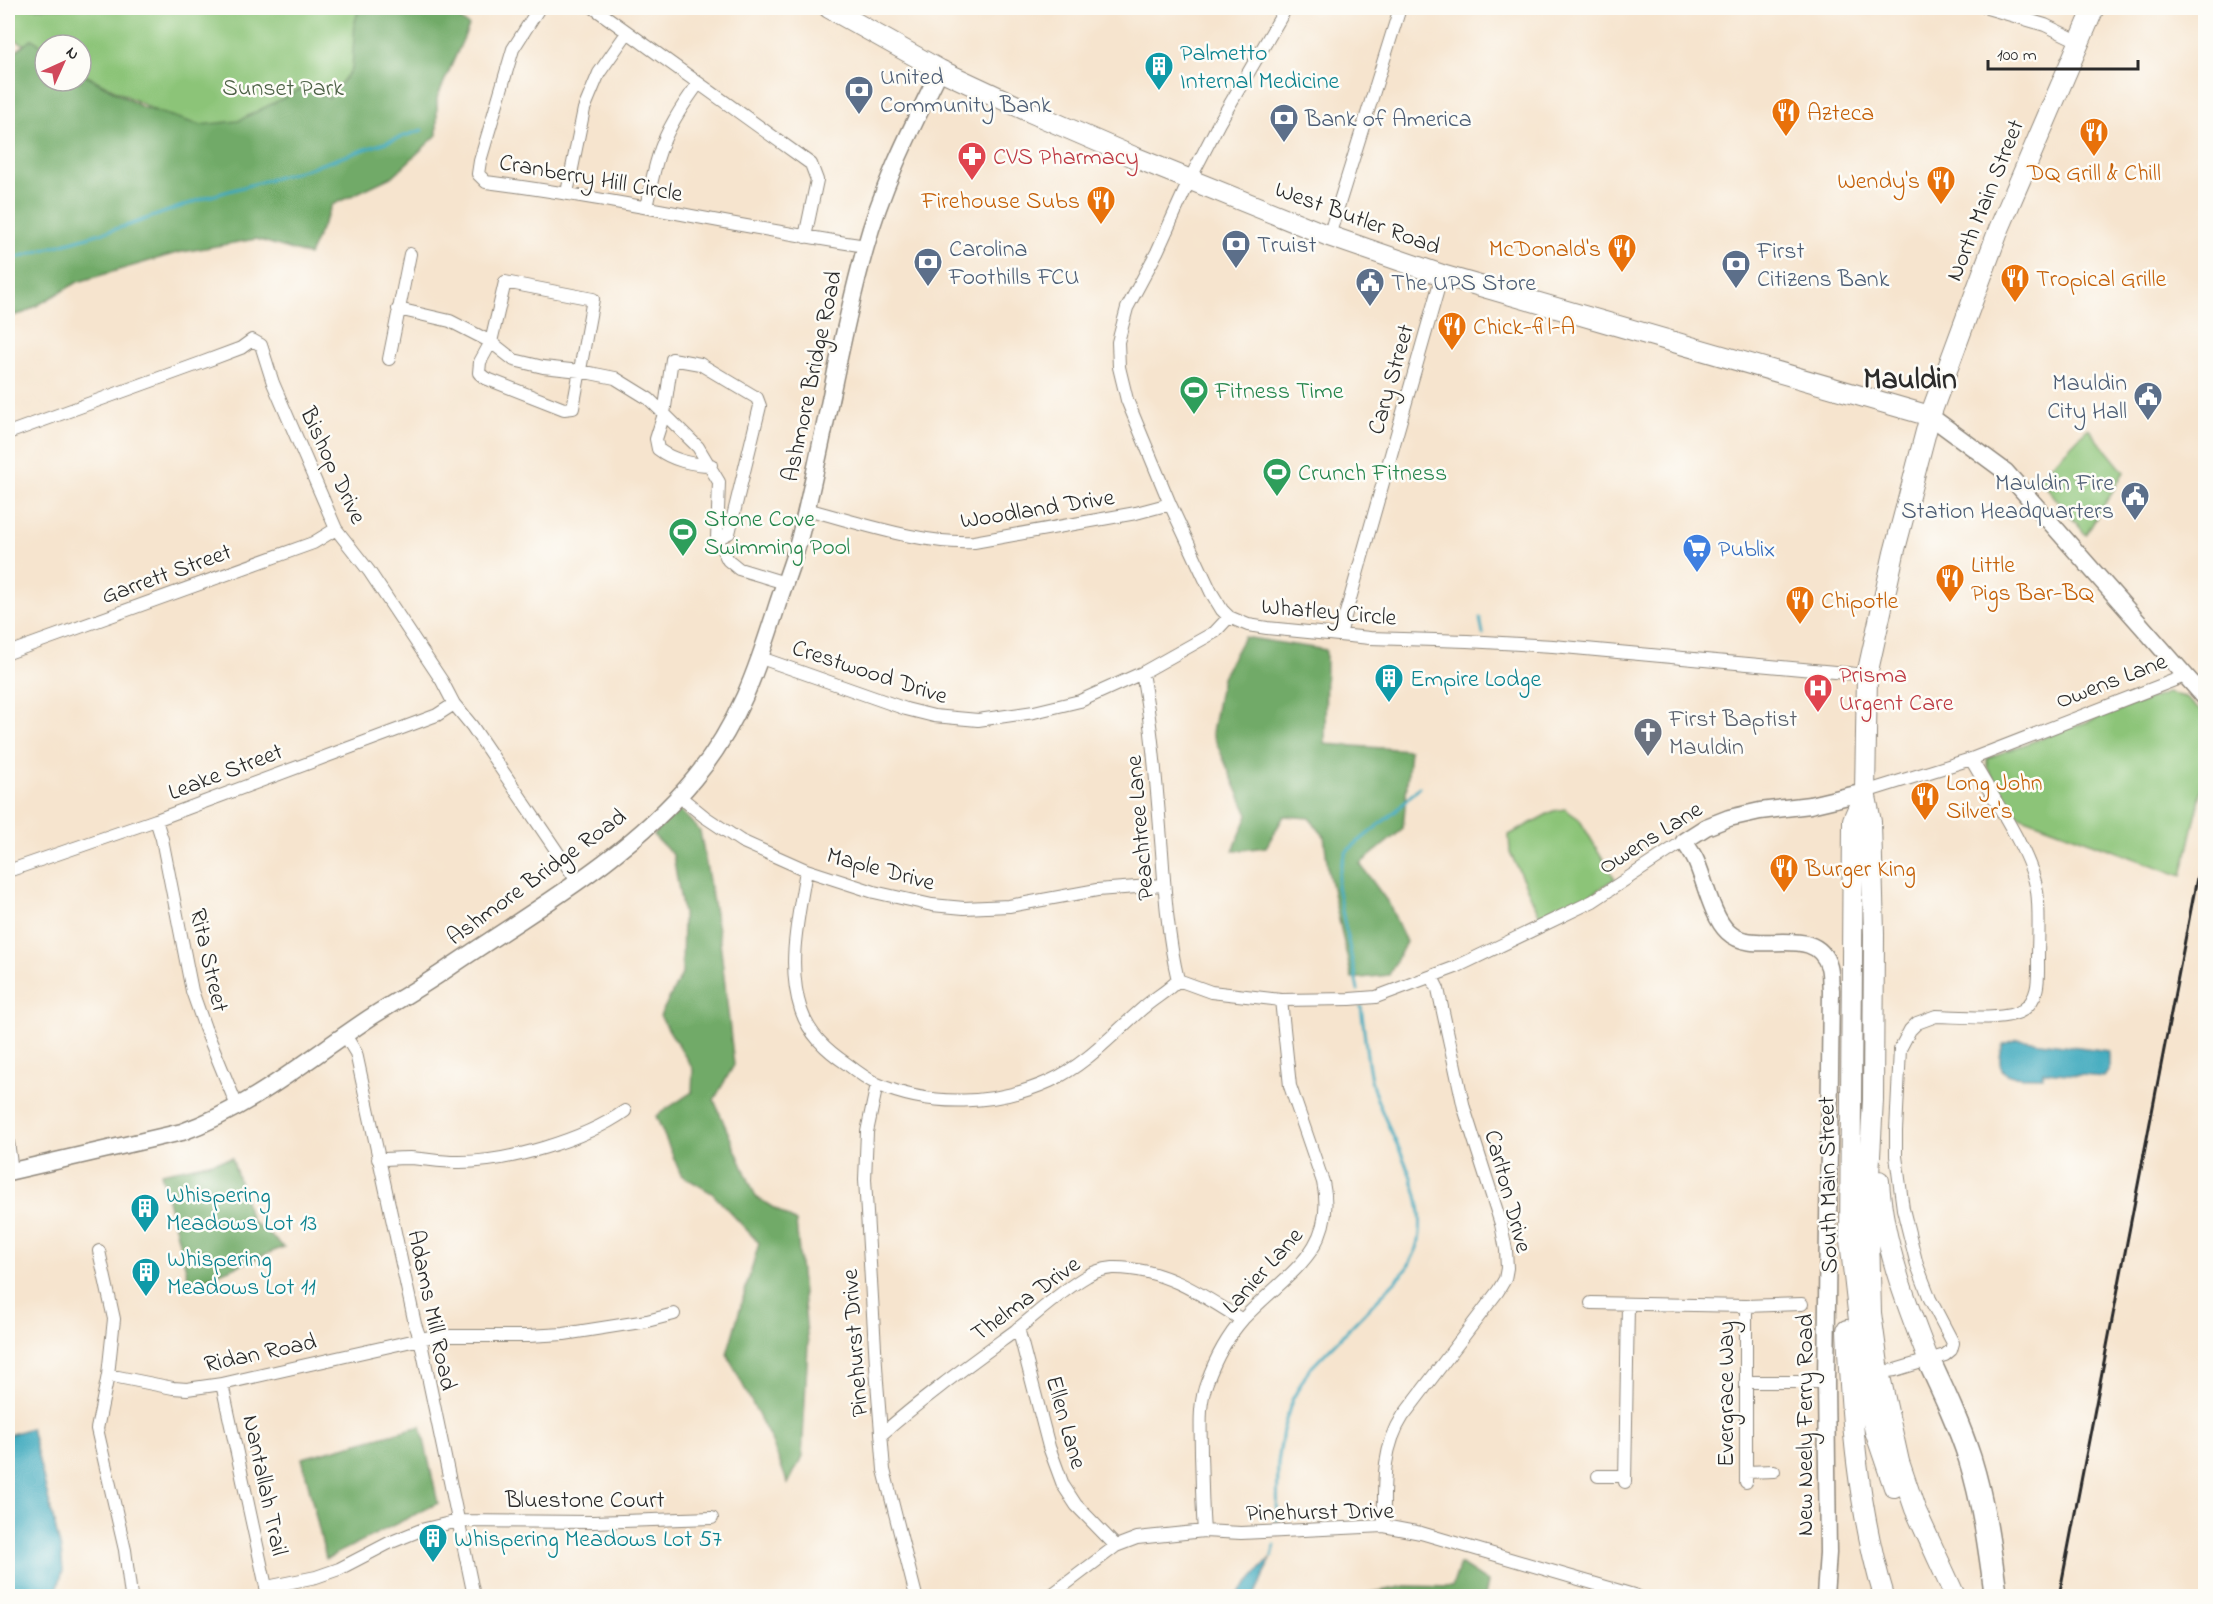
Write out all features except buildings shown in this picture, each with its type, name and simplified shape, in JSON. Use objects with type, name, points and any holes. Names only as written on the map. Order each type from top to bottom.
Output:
[{"type":"highway","points":[[1929,1361],[1945,1393],[1970,1460],[1979,1493],[1996,1596]]},
{"type":"main road","name":"West Butler Road","points":[[829,8],[940,70],[1134,157],[1329,236],[1442,274],[1930,416]]},
{"type":"main road","name":"North Main Street","points":[[1930,416],[1970,302],[1999,229],[2078,40],[2094,8]]},
{"type":"main road","name":"Ashmore Bridge Road","points":[[10,1172],[182,1132],[206,1123],[264,1092],[577,880],[616,852],[679,796],[729,729],[747,694],[761,658],[806,509],[850,304],[865,246],[896,159],[940,70]]},
{"type":"main road","name":"South Main Street","points":[[1930,416],[1894,553],[1867,675],[1865,792],[1871,822],[1874,934],[1873,1100],[1868,1194],[1869,1277],[1875,1431],[1892,1483],[1922,1552],[1950,1596]]},
{"type":"main road","points":[[1930,416],[2006,472],[2205,699]]},
{"type":"main road","name":"South Main Street","points":[[1865,792],[1853,820],[1850,1240],[1871,1373],[1915,1509],[1955,1596]]},
{"type":"main road","name":"Owens Lane","points":[[1684,841],[1706,827],[1729,818],[1760,811],[1810,805],[1865,792]]},
{"type":"main road","name":"New Neely Ferry Road","points":[[1684,841],[1695,858],[1719,921],[1728,932],[1745,941],[1797,942],[1814,946],[1829,966],[1831,990],[1830,1182],[1826,1382],[1828,1500],[1825,1596]]},
{"type":"main road","points":[[1873,1100],[1884,1218],[1896,1271],[1929,1361]]},
{"type":"main road","points":[[1850,1240],[1846,1281],[1849,1384],[1855,1453],[1866,1522],[1884,1596]]},
{"type":"street","name":"Cranberry Hill Circle","points":[[538,8],[513,49],[480,161],[478,174],[486,182],[567,192],[805,237],[865,246]]},
{"type":"street","points":[[594,8],[811,164],[817,180],[805,237]]},
{"type":"street","name":"Whatley Circle","points":[[1286,8],[1219,123],[1190,179],[1127,308],[1118,342],[1119,367],[1127,400],[1170,504],[1211,592],[1222,610],[1229,617],[1248,625],[1267,628],[1370,638],[1553,646],[1867,675]]},
{"type":"street","points":[[1329,236],[1400,8]]},
{"type":"street","points":[[1987,8],[2045,25],[2078,40]]},
{"type":"street","points":[[567,192],[584,109],[599,73],[627,33]]},
{"type":"street","points":[[646,207],[658,155],[668,131],[698,84]]},
{"type":"street","points":[[389,359],[410,254]]},
{"type":"street","name":"Cary Street","points":[[1340,634],[1442,274]]},
{"type":"street","points":[[505,282],[593,299],[573,408],[564,409],[485,378],[479,373],[480,362],[491,342],[505,282]]},
{"type":"street","points":[[398,309],[450,321],[491,342],[514,360],[543,367],[615,378],[649,399],[698,447],[711,465],[719,482],[717,540],[728,561],[739,569],[785,583]]},
{"type":"street","name":"Bishop Drive","points":[[8,433],[241,348],[252,340],[257,341],[261,345],[277,392],[336,529],[369,571],[442,681],[454,704],[472,726],[577,880]]},
{"type":"street","points":[[711,465],[699,465],[667,455],[658,448],[657,439],[672,359],[700,364],[757,398],[760,406],[729,533],[717,540]]},
{"type":"street","name":"Woodland Drive","points":[[806,509],[929,540],[960,543],[1136,513],[1170,504]]},
{"type":"street","name":"Garrett Street","points":[[8,653],[313,543],[336,529]]},
{"type":"street","name":"Crestwood Drive","points":[[761,658],[906,709],[960,720],[997,718],[1060,707],[1080,701],[1142,673],[1215,632],[1229,617]]},
{"type":"street","name":"Peachtree Lane","points":[[1142,673],[1150,716],[1163,885],[1171,949],[1178,980]]},
{"type":"street","name":"Owens Lane","points":[[1865,792],[1971,759],[2186,676]]},
{"type":"street","name":"Leake Street","points":[[8,872],[156,820],[437,715],[454,704]]},
{"type":"street","points":[[1871,1373],[1929,1361],[1945,1355],[1951,1350],[1953,1343],[1923,1282],[1903,1209],[1896,1131],[1900,1049],[1910,1030],[1926,1018],[2003,1016],[2017,1013],[2029,1005],[2038,983],[2038,902],[2034,878],[2023,850],[1971,759]]},
{"type":"street","name":"Maple Drive","points":[[679,796],[741,841],[806,870],[901,899],[964,908],[1009,906],[1097,890],[1163,885]]},
{"type":"street","name":"Rita Street","points":[[156,820],[162,839],[192,992],[237,1106]]},
{"type":"street","name":"Owens Lane","points":[[1178,980],[1211,992],[1281,1000],[1376,997],[1432,977],[1593,902],[1684,841]]},
{"type":"street","points":[[806,870],[794,958],[795,985],[801,1011],[809,1029],[822,1046],[878,1084],[930,1098],[962,1100],[1000,1097],[1036,1087],[1079,1064],[1178,980]]},
{"type":"street","name":"Carlton Drive","points":[[1384,1526],[1384,1469],[1394,1432],[1403,1416],[1498,1291],[1507,1268],[1501,1224],[1464,1108],[1438,988],[1432,977]]},
{"type":"street","name":"Lanier Lane","points":[[1203,1532],[1200,1414],[1202,1397],[1212,1369],[1242,1320],[1310,1252],[1326,1220],[1327,1198],[1323,1182],[1290,1086],[1281,1000]]},
{"type":"street","name":"Adams Mill Road","points":[[345,1035],[356,1053],[415,1324],[420,1338],[474,1596]]},
{"type":"street","name":"Pinehurst Drive","points":[[878,1084],[867,1132],[866,1179],[884,1470],[916,1596]]},
{"type":"street","points":[[378,1159],[407,1158],[457,1162],[507,1157],[595,1129],[625,1111]]},
{"type":"street","points":[[8,1142],[10,1172]]},
{"type":"street","points":[[99,1251],[114,1319],[108,1375],[97,1429],[124,1550],[131,1596]]},
{"type":"street","name":"Thelma Drive","points":[[882,1434],[913,1407],[1018,1328],[1086,1277],[1099,1271],[1113,1268],[1143,1271],[1172,1279],[1242,1320]]},
{"type":"street","points":[[1592,1303],[1746,1306],[1802,1304]]},
{"type":"street","points":[[1598,1476],[1625,1479],[1628,1304]]},
{"type":"street","name":"Evergrace Way","points":[[1746,1306],[1746,1477],[1774,1471]]},
{"type":"street","name":"Ridan Road","points":[[108,1375],[187,1389],[222,1384],[420,1338],[564,1334],[647,1321],[674,1314]]},
{"type":"street","name":"Ellen Lane","points":[[1018,1328],[1049,1447],[1062,1485],[1076,1505],[1116,1546]]},
{"type":"street","points":[[1746,1382],[1826,1382]]},
{"type":"street","name":"Nantallah Trail","points":[[222,1384],[267,1592]]},
{"type":"street","name":"Bluestone Court","points":[[267,1592],[339,1569],[389,1543],[421,1530],[458,1521],[593,1522],[711,1518]]},
{"type":"street","name":"Pinehurst Drive","points":[[1050,1596],[1116,1546],[1137,1538],[1203,1532],[1384,1526],[1421,1533],[1637,1596]]},
{"type":"green space","name":"Sunset Park","points":[[8,8],[435,8],[310,189],[93,79],[93,33],[33,33],[33,49],[8,36]]},
{"type":"green space","points":[[359,8],[447,8],[469,26],[437,98],[437,135],[393,176],[332,205],[309,255],[256,239],[177,253],[78,282],[24,313],[8,317],[8,57],[33,40],[33,93],[93,93],[93,80],[142,107],[200,125],[238,121],[303,88],[329,98],[352,69],[355,22]]},
{"type":"green space","points":[[2088,428],[2124,472],[2086,535],[2039,478]]},
{"type":"green space","points":[[1244,637],[1326,650],[1325,744],[1410,750],[1403,829],[1360,864],[1389,904],[1406,942],[1389,975],[1352,979],[1328,870],[1324,836],[1309,818],[1284,816],[1266,847],[1233,851],[1248,815],[1212,733],[1222,677]]},
{"type":"green space","points":[[2167,693],[2185,697],[2205,714],[2205,776],[2182,876],[2014,814],[1987,767],[1987,758]]},
{"type":"green space","points":[[679,809],[700,831],[720,941],[734,1065],[714,1100],[756,1197],[796,1222],[808,1344],[802,1457],[788,1484],[771,1440],[727,1354],[759,1243],[712,1193],[681,1175],[656,1116],[692,1092],[693,1069],[660,1016],[682,974],[683,914],[673,855],[653,835]]},
{"type":"green space","points":[[1565,809],[1579,819],[1615,879],[1586,898],[1540,916],[1510,852],[1509,835],[1553,811]]},
{"type":"green space","points":[[232,1158],[251,1220],[284,1247],[190,1285],[161,1173]]},
{"type":"green space","points":[[421,1426],[438,1503],[326,1559],[302,1458]]},
{"type":"green space","points":[[1460,1564],[1488,1582],[1485,1596],[1354,1596],[1406,1586],[1452,1587]]},
{"type":"water","points":[[2017,1039],[2109,1051],[2109,1070],[2104,1077],[2044,1072],[2043,1077],[2008,1074],[2000,1065],[2003,1044]]},
{"type":"water","points":[[31,1428],[61,1550],[63,1571],[55,1596],[11,1596],[8,1577],[8,1435]]},
{"type":"water","points":[[1272,1556],[1254,1596],[1236,1596]]},
{"type":"waterway","points":[[8,260],[129,225],[208,197],[310,168],[422,130]]},
{"type":"waterway","points":[[1480,618],[1483,634]]},
{"type":"waterway","points":[[1358,990],[1337,886],[1341,865],[1347,851],[1397,810],[1419,787]]},
{"type":"waterway","points":[[1277,1521],[1278,1463],[1283,1430],[1292,1400],[1308,1371],[1407,1269],[1417,1248],[1421,1227],[1414,1185],[1372,1084],[1361,1007]]},
{"type":"waterway","points":[[1272,1556],[1275,1545]]},
{"type":"railway","points":[[2059,1596],[2206,831]]},
{"type":"place","name":"Palmetto Internal Medicine","points":[[1159,92]]},
{"type":"place","name":"United Community Bank","points":[[859,116]]},
{"type":"place","name":"Azteca","points":[[1786,138]]},
{"type":"place","name":"Bank of America","points":[[1284,144]]},
{"type":"place","name":"DQ Grill & Chill","points":[[2094,158]]},
{"type":"place","name":"CVS Pharmacy","points":[[972,182]]},
{"type":"place","name":"Wendy's","points":[[1941,206]]},
{"type":"place","name":"Firehouse Subs","points":[[1101,226]]},
{"type":"place","name":"Truist","points":[[1236,270]]},
{"type":"place","name":"McDonald's","points":[[1622,274]]},
{"type":"place","name":"Carolina Foothills FCU","points":[[928,288]]},
{"type":"place","name":"First Citizens Bank","points":[[1736,290]]},
{"type":"place","name":"Tropical Grille","points":[[2015,304]]},
{"type":"place","name":"The UPS Store","points":[[1370,308]]},
{"type":"place","name":"Chick-fil-A","points":[[1452,352]]},
{"type":"place","name":"Fitness Time","points":[[1194,416]]},
{"type":"place","name":"Mauldin City Hall","points":[[2148,422]]},
{"type":"place","name":"Crunch Fitness","points":[[1277,498]]},
{"type":"place","name":"Mauldin Fire Station Headquarters","points":[[2135,522]]},
{"type":"place","name":"Stone Cove Swimming Pool","points":[[683,558]]},
{"type":"place","name":"Publix","points":[[1697,574]]},
{"type":"place","name":"Little Pigs Bar-BQ","points":[[1950,604]]},
{"type":"place","name":"Chipotle","points":[[1800,626]]},
{"type":"place","name":"Empire Lodge","points":[[1389,704]]},
{"type":"place","name":"Prisma Urgent Care","points":[[1818,714]]},
{"type":"place","name":"First Baptist Mauldin","points":[[1648,758]]},
{"type":"place","name":"Long John Silver's","points":[[1925,822]]},
{"type":"place","name":"Burger King","points":[[1784,894]]},
{"type":"place","name":"Whispering Meadows Lot 13","points":[[145,1234]]},
{"type":"place","name":"Whispering Meadows Lot 11","points":[[146,1298]]},
{"type":"place","name":"Whispering Meadows Lot 57","points":[[433,1564]]},
{"type":"district","name":"Mauldin","points":[[1910,378]]}]
